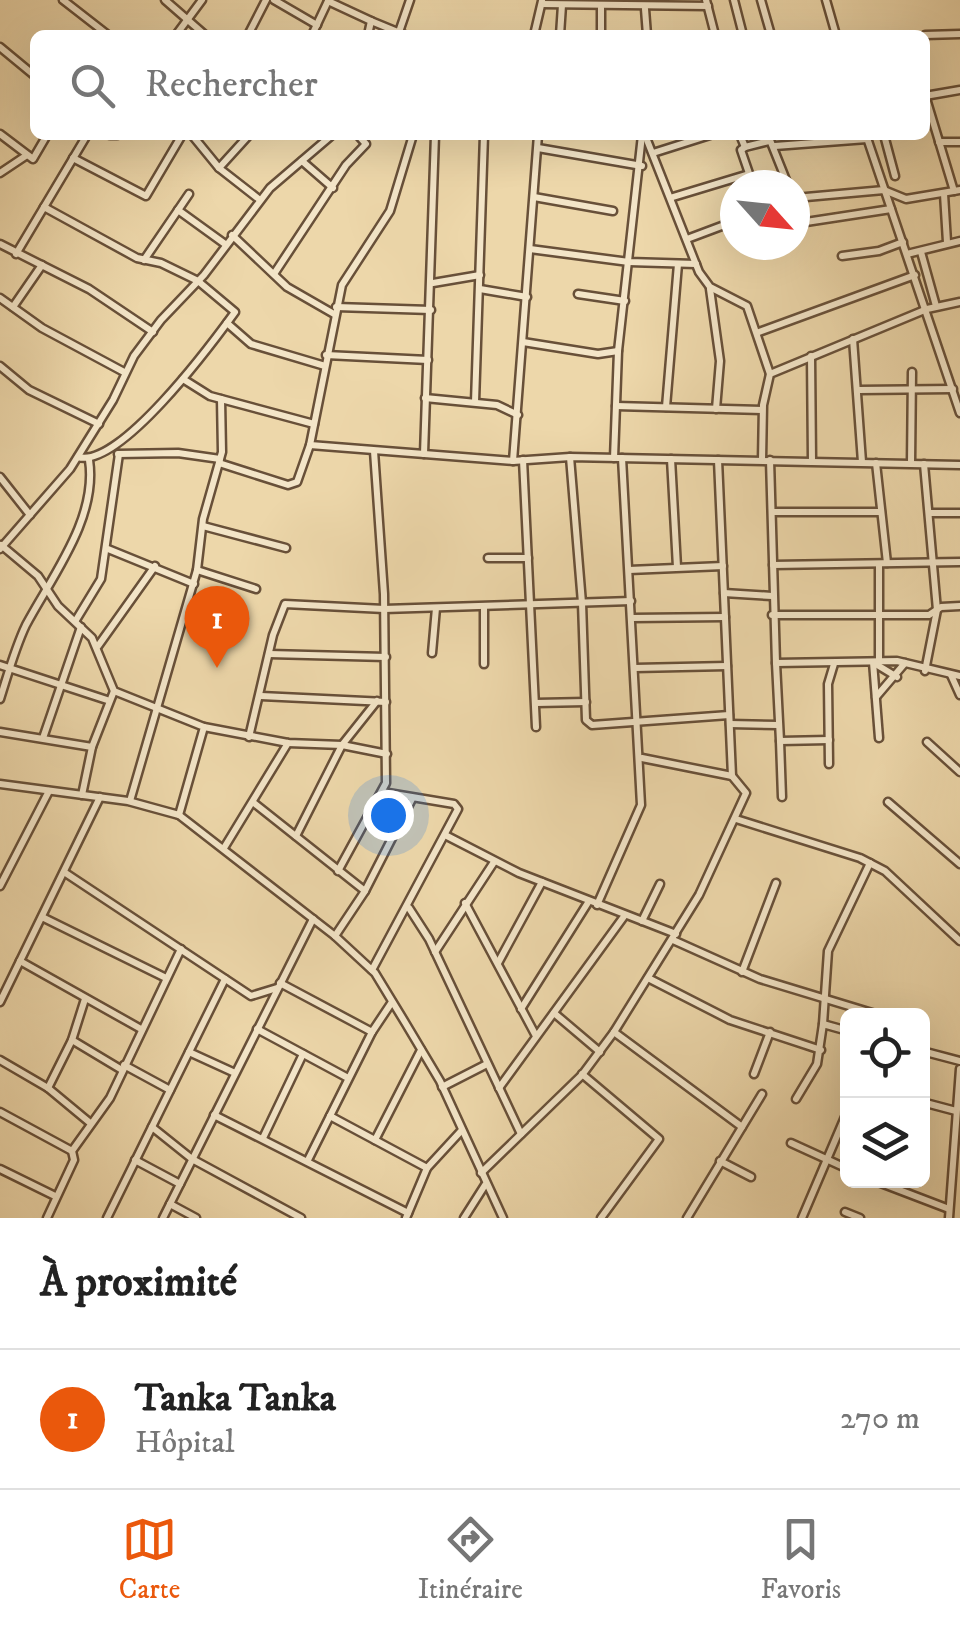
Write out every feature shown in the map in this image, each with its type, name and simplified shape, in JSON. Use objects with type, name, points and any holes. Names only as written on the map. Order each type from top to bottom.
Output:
[{"type":"street","points":[[63,0],[102,30]]},
{"type":"street","points":[[164,0],[199,30]]},
{"type":"street","points":[[179,30],[202,0]]},
{"type":"street","points":[[251,30],[266,0]]},
{"type":"street","points":[[274,0],[317,26]]},
{"type":"street","points":[[403,30],[410,0]]},
{"type":"street","points":[[734,0],[741,30]]},
{"type":"street","points":[[761,0],[770,30]]},
{"type":"street","points":[[826,0],[835,30]]},
{"type":"street","points":[[315,30],[328,1],[395,30]]},
{"type":"street","points":[[535,30],[542,2],[601,8],[707,3],[713,30]]},
{"type":"street","points":[[560,30],[562,6]]},
{"type":"street","points":[[601,8],[602,30]]},
{"type":"street","points":[[369,30],[371,20]]},
{"type":"street","points":[[930,35],[960,34]]},
{"type":"street","points":[[0,48],[30,72]]},
{"type":"street","points":[[930,94],[960,90]]},
{"type":"street","points":[[810,197],[884,190],[906,200],[957,191],[930,112]]},
{"type":"street","points":[[0,134],[33,159],[44,140]]},
{"type":"street","points":[[16,254],[84,140]]},
{"type":"street","points":[[73,158],[146,196],[179,140]]},
{"type":"street","points":[[196,140],[220,168],[260,200]]},
{"type":"street","points":[[220,168],[245,140]]},
{"type":"street","points":[[326,140],[260,200],[198,282],[152,332],[124,372],[78,457],[0,546],[38,576],[79,623],[97,648],[114,691],[204,727],[288,744],[342,746],[387,754]]},
{"type":"street","points":[[274,274],[366,144],[362,140]]},
{"type":"street","points":[[107,453],[178,453],[220,461],[294,486],[310,445],[342,285],[390,211],[411,140]]},
{"type":"street","points":[[424,454],[432,310],[435,140]]},
{"type":"street","points":[[475,402],[484,140]]},
{"type":"street","points":[[513,461],[538,140]]},
{"type":"street","points":[[521,1009],[593,903],[641,805],[642,758],[616,406],[618,351],[644,140]]},
{"type":"street","points":[[646,140],[673,197],[696,264],[710,288],[720,361],[716,409]]},
{"type":"street","points":[[652,152],[693,140]]},
{"type":"street","points":[[742,140],[745,147]]},
{"type":"street","points":[[868,140],[960,412]]},
{"type":"street","points":[[885,140],[896,176]]},
{"type":"street","points":[[748,170],[741,150],[771,141],[782,170]]},
{"type":"street","points":[[939,142],[960,142]]},
{"type":"street","points":[[538,148],[642,166]]},
{"type":"street","points":[[0,173],[27,155]]},
{"type":"street","points":[[302,160],[332,188]]},
{"type":"street","points":[[673,197],[720,183]]},
{"type":"street","points":[[144,260],[189,194]]},
{"type":"street","points":[[944,194],[946,242]]},
{"type":"street","points":[[534,197],[613,210]]},
{"type":"street","points":[[44,207],[144,260],[198,282],[235,312],[182,379],[107,453],[89,460],[78,457]]},
{"type":"street","points":[[810,221],[891,209]]},
{"type":"street","points":[[178,210],[225,244]]},
{"type":"street","points":[[687,239],[720,226]]},
{"type":"street","points":[[232,234],[306,300],[335,311],[432,310]]},
{"type":"street","points":[[842,256],[879,252],[902,242]]},
{"type":"street","points":[[907,254],[946,242],[960,242]]},
{"type":"street","points":[[0,244],[152,332]]},
{"type":"street","points":[[530,249],[629,262],[696,264]]},
{"type":"street","points":[[922,252],[936,306]]},
{"type":"street","points":[[666,408],[678,264]]},
{"type":"street","points":[[13,308],[42,265]]},
{"type":"street","points":[[432,283],[480,275]]},
{"type":"street","points":[[759,332],[914,276]]},
{"type":"street","points":[[710,288],[747,306],[759,332],[770,374],[762,410],[772,512],[772,615],[782,796]]},
{"type":"street","points":[[480,289],[527,297]]},
{"type":"street","points":[[578,294],[624,301]]},
{"type":"street","points":[[0,298],[124,372]]},
{"type":"street","points":[[770,374],[926,309],[960,302]]},
{"type":"street","points":[[228,323],[251,344],[325,366]]},
{"type":"street","points":[[853,339],[862,462]]},
{"type":"street","points":[[524,342],[598,354],[618,351]]},
{"type":"street","points":[[326,355],[428,360]]},
{"type":"street","points":[[811,356],[812,461]]},
{"type":"street","points":[[0,366],[30,390],[98,424]]},
{"type":"street","points":[[911,463],[912,372]]},
{"type":"street","points":[[182,379],[222,399],[314,424]]},
{"type":"street","points":[[858,390],[952,388]]},
{"type":"street","points":[[425,398],[497,405],[518,415]]},
{"type":"street","points":[[130,801],[194,584],[203,526],[220,461],[222,399]]},
{"type":"street","points":[[616,406],[762,410]]},
{"type":"street","points":[[310,445],[513,461],[570,457],[960,464]]},
{"type":"street","points":[[338,871],[382,792],[387,754],[384,609],[374,451]]},
{"type":"street","points":[[43,738],[79,623],[101,579],[118,454]]},
{"type":"street","points":[[570,457],[589,724],[729,720],[778,725]]},
{"type":"street","points":[[670,459],[677,568]]},
{"type":"street","points":[[0,698],[25,627],[75,537],[91,472],[89,460]]},
{"type":"street","points":[[523,460],[536,727]]},
{"type":"street","points":[[481,1173],[582,1074],[614,1032],[674,937],[746,793],[732,776],[718,460]]},
{"type":"street","points":[[876,463],[883,564],[876,662],[879,738]]},
{"type":"street","points":[[924,464],[936,564],[937,610],[925,671]]},
{"type":"street","points":[[0,477],[30,515]]},
{"type":"street","points":[[772,512],[881,512]]},
{"type":"street","points":[[930,513],[960,513]]},
{"type":"street","points":[[203,526],[286,548]]},
{"type":"street","points":[[108,549],[194,584]]},
{"type":"street","points":[[488,558],[528,558]]},
{"type":"street","points":[[772,565],[960,562]]},
{"type":"street","points":[[97,648],[155,566]]},
{"type":"street","points":[[629,570],[723,566]]},
{"type":"street","points":[[197,570],[256,588]]},
{"type":"street","points":[[724,593],[772,596]]},
{"type":"street","points":[[249,737],[282,605],[484,608],[630,601]]},
{"type":"street","points":[[772,615],[928,614],[960,606]]},
{"type":"street","points":[[432,654],[436,608]]},
{"type":"street","points":[[484,608],[484,664]]},
{"type":"street","points":[[632,618],[725,617]]},
{"type":"street","points":[[269,654],[386,657]]},
{"type":"street","points":[[876,662],[897,677]]},
{"type":"street","points":[[829,764],[828,684],[834,663]]},
{"type":"street","points":[[776,664],[905,663],[955,676],[960,695]]},
{"type":"street","points":[[876,698],[905,663]]},
{"type":"street","points":[[0,665],[107,700]]},
{"type":"street","points":[[635,668],[727,666]]},
{"type":"street","points":[[82,795],[92,748],[107,700],[114,691]]},
{"type":"street","points":[[260,696],[386,702]]},
{"type":"street","points":[[296,836],[342,746],[376,702]]},
{"type":"street","points":[[536,703],[586,702]]},
{"type":"street","points":[[179,815],[204,727]]},
{"type":"street","points":[[0,732],[92,748]]},
{"type":"street","points":[[780,741],[828,740]]},
{"type":"street","points":[[927,742],[960,772]]},
{"type":"street","points":[[224,848],[288,744]]},
{"type":"street","points":[[642,758],[732,776]]},
{"type":"street","points":[[0,784],[130,801],[179,815],[335,936],[372,970],[421,1050],[503,1218]]},
{"type":"street","points":[[0,886],[49,790]]},
{"type":"street","points":[[372,970],[409,908],[458,810],[454,804],[382,792]]},
{"type":"street","points":[[0,1002],[100,797]]},
{"type":"street","points":[[335,936],[364,891],[412,799]]},
{"type":"street","points":[[888,802],[960,864]]},
{"type":"street","points":[[254,803],[364,891]]},
{"type":"street","points":[[736,819],[885,871],[960,941]]},
{"type":"street","points":[[447,836],[494,862],[642,921],[742,972],[853,1008]]},
{"type":"street","points":[[435,952],[494,862]]},
{"type":"street","points":[[796,1099],[820,1050],[828,950],[870,863]]},
{"type":"street","points":[[64,872],[268,1008]]},
{"type":"street","points":[[498,963],[542,882]]},
{"type":"street","points":[[742,972],[776,883]]},
{"type":"street","points":[[642,921],[660,884]]},
{"type":"street","points":[[464,903],[536,1036]]},
{"type":"street","points":[[409,908],[435,952],[521,1134]]},
{"type":"street","points":[[499,1088],[625,915]]},
{"type":"street","points":[[42,916],[166,978]]},
{"type":"street","points":[[163,1218],[313,918]]},
{"type":"street","points":[[47,1218],[74,1160],[72,1152],[89,1122],[110,1098],[180,950]]},
{"type":"street","points":[[20,961],[141,1029]]},
{"type":"street","points":[[648,978],[730,1020],[820,1050]]},
{"type":"street","points":[[106,1218],[225,979]]},
{"type":"street","points":[[251,996],[279,986],[372,1032]]},
{"type":"street","points":[[48,1088],[72,1040],[85,999]]},
{"type":"street","points":[[308,1160],[372,1032],[392,1002]]},
{"type":"street","points":[[554,1013],[600,1052]]},
{"type":"street","points":[[823,1024],[840,1029]]},
{"type":"street","points":[[257,1029],[349,1078]]},
{"type":"street","points":[[614,1032],[742,1127]]},
{"type":"street","points":[[754,1074],[770,1032]]},
{"type":"street","points":[[72,1040],[170,1090]]},
{"type":"street","points":[[375,1140],[421,1050]]},
{"type":"street","points":[[189,1052],[235,1073]]},
{"type":"street","points":[[930,1052],[960,1061]]},
{"type":"street","points":[[263,1138],[303,1054]]},
{"type":"street","points":[[0,1060],[48,1088],[89,1122]]},
{"type":"street","points":[[442,1087],[487,1064]]},
{"type":"street","points":[[890,1188],[949,1214],[960,1069]]},
{"type":"street","points":[[582,1074],[660,1139],[601,1218]]},
{"type":"street","points":[[686,1218],[762,1094]]},
{"type":"street","points":[[930,1104],[956,1112]]},
{"type":"street","points":[[0,1112],[72,1152]]},
{"type":"street","points":[[214,1115],[308,1160],[408,1216],[427,1168],[462,1130]]},
{"type":"street","points":[[330,1116],[427,1168]]},
{"type":"street","points":[[152,1127],[192,1160],[285,1214],[301,1218]]},
{"type":"street","points":[[802,1218],[840,1128]]},
{"type":"street","points":[[791,1143],[840,1166]]},
{"type":"street","points":[[136,1160],[180,1184]]},
{"type":"street","points":[[720,1161],[751,1177]]},
{"type":"street","points":[[0,1169],[55,1196]]},
{"type":"street","points":[[464,1218],[486,1184]]},
{"type":"street","points":[[170,1204],[196,1218]]},
{"type":"street","points":[[845,1212],[860,1218]]},
{"type":"place","name":"Tanka Tanka","points":[[217,668]]}]
